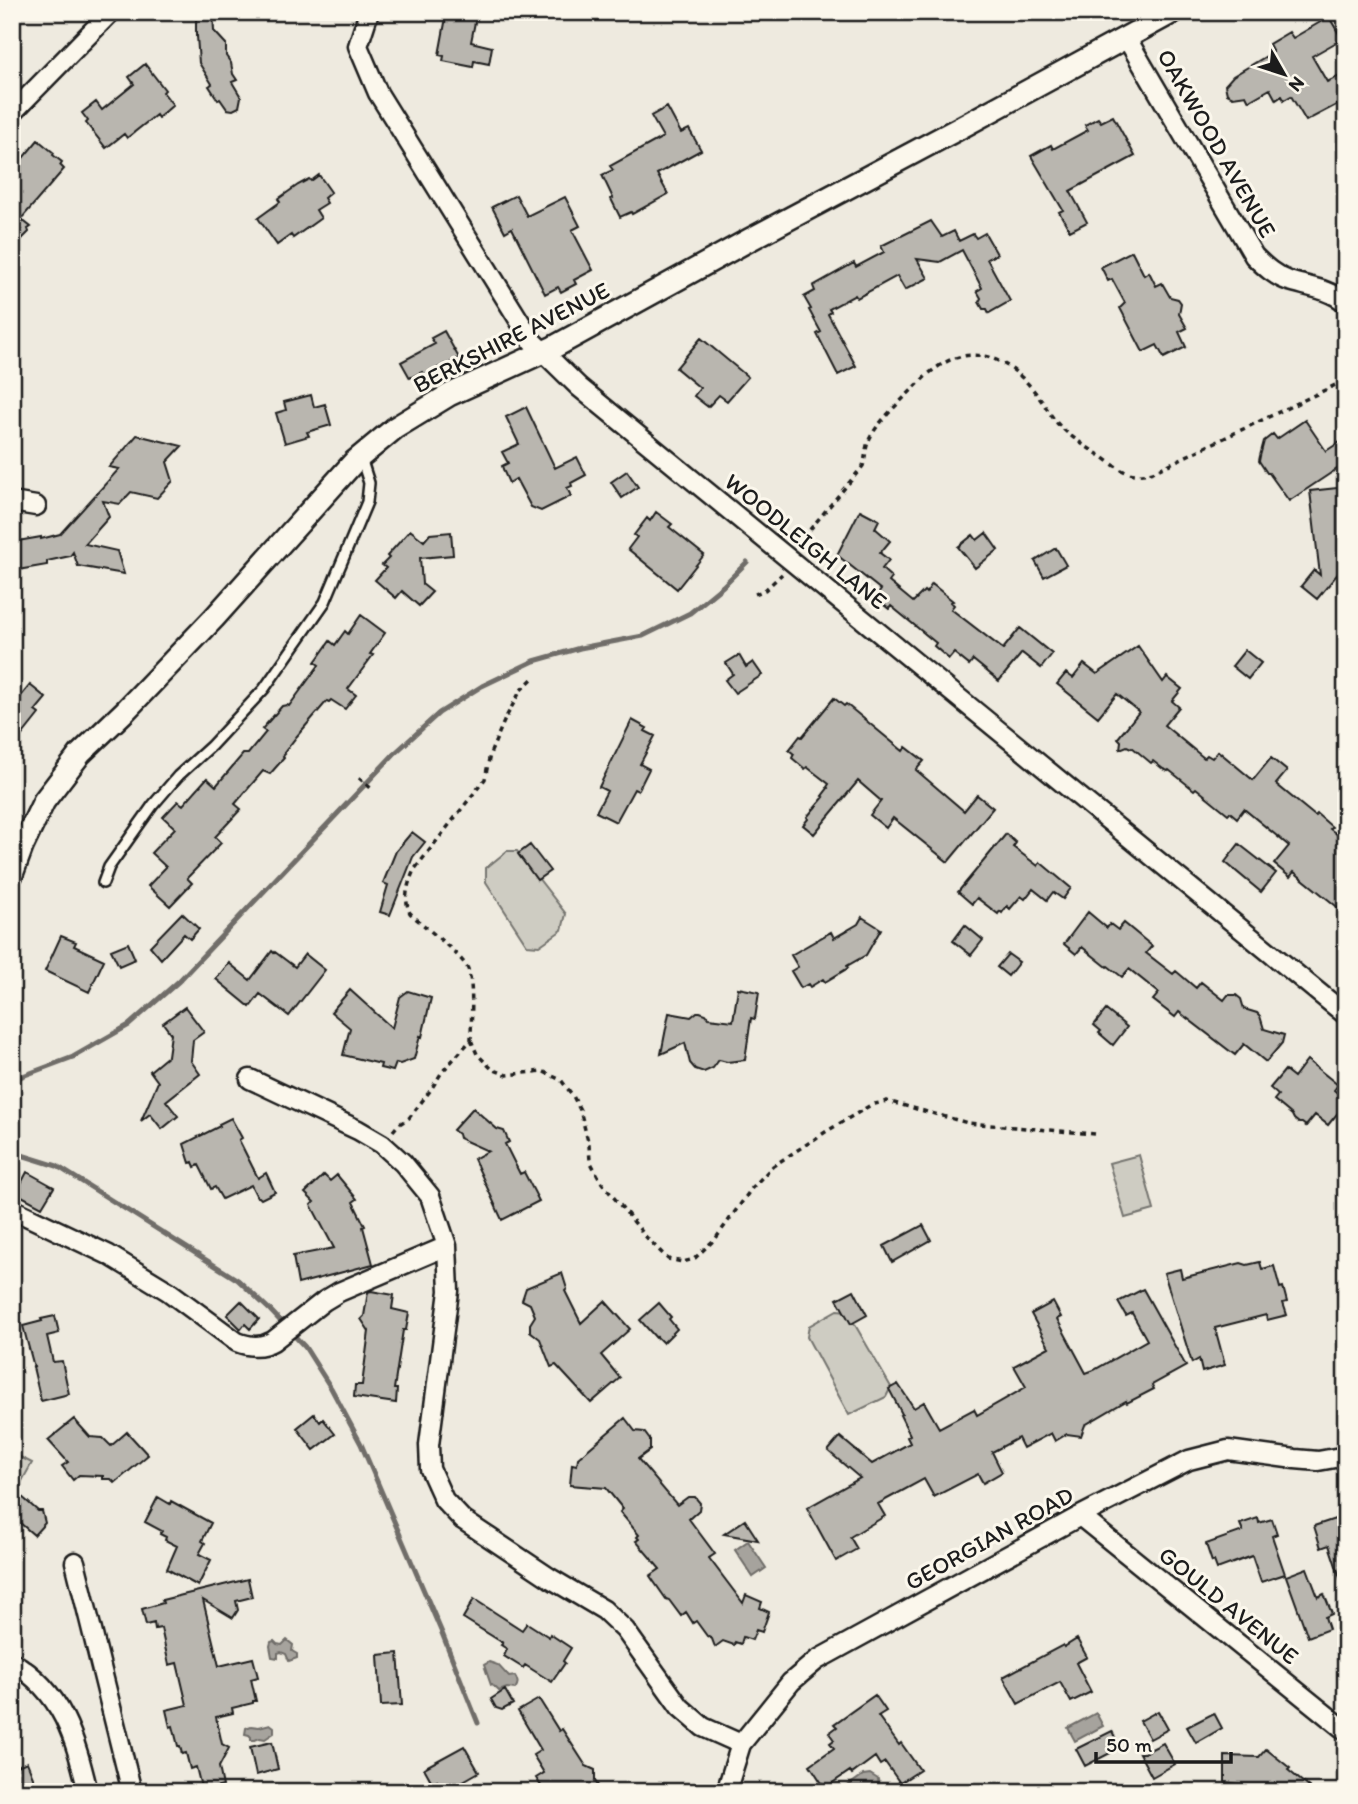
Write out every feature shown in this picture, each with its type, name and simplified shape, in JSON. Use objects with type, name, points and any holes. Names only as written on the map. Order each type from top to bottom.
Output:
[{"type":"street","points":[[12,113],[111,12]]},
{"type":"street","name":"WOODLEIGH LANE","points":[[369,12],[358,46],[378,93],[542,353],[579,387],[1346,1014]]},
{"type":"street","name":"BERKSHIRE AVENUE","points":[[12,874],[44,801],[80,754],[214,618],[360,456],[395,428],[449,395],[542,353],[1173,12]]},
{"type":"street","name":"OAKWOOD AVENUE","points":[[1126,37],[1254,256],[1271,273],[1288,281],[1318,288],[1346,303]]},
{"type":"street","points":[[12,502],[36,506]]},
{"type":"street","points":[[250,1079],[382,1144],[403,1163],[430,1196],[447,1246],[449,1291],[429,1445],[430,1469],[444,1500],[463,1520],[604,1610],[625,1630],[680,1707],[703,1727],[741,1744]]},
{"type":"street","points":[[12,1209],[109,1255],[167,1290],[237,1342],[247,1346],[265,1346],[339,1292],[447,1246]]},
{"type":"street","name":"GEORGIAN ROAD","points":[[726,1792],[741,1744],[791,1682],[817,1660],[1080,1516],[1189,1460],[1228,1450],[1318,1461],[1346,1456]]},
{"type":"street","name":"GOULD AVENUE","points":[[1080,1516],[1346,1731]]},
{"type":"street","points":[[75,1562],[132,1792]]},
{"type":"street","points":[[12,1662],[24,1669],[47,1691],[65,1716],[88,1792]]},
{"type":"lane","points":[[103,883],[109,867],[153,805],[264,689],[324,602],[367,502],[369,483],[360,456]]},
{"type":"path","points":[[796,546],[863,466],[866,447],[876,429],[923,378],[946,361],[960,355],[974,354],[997,360],[1020,375],[1068,433],[1115,466],[1139,476],[1153,472],[1346,380]]},
{"type":"path","points":[[755,594],[772,586],[783,572]]},
{"type":"path","points":[[533,678],[521,690],[493,744],[485,779],[414,870],[406,895],[407,906],[468,969],[471,1040],[477,1054],[492,1069],[507,1075],[542,1071],[561,1080],[580,1110],[590,1161],[602,1183],[668,1259],[683,1262],[694,1259],[716,1238],[752,1188],[773,1166],[879,1102],[887,1101],[968,1123],[1095,1134]]},
{"type":"path","points":[[359,778],[373,790]]},
{"type":"path","points":[[382,1144],[398,1125],[409,1118],[442,1072],[471,1040]]},
{"type":"shaded area","points":[[507,851],[517,851],[566,914],[562,930],[539,946],[527,945],[486,882],[486,868]]},
{"type":"shaded area","points":[[1139,1155],[1154,1210],[1125,1218],[1109,1163]]},
{"type":"shaded area","points":[[837,1310],[847,1311],[891,1387],[886,1397],[849,1415],[807,1337],[809,1326]]},
{"type":"shaded area","points":[[12,1453],[32,1463],[12,1499]]},
{"type":"shaded area","points":[[748,1541],[766,1568],[753,1577],[735,1550]]},
{"type":"shaded area","points":[[287,1640],[293,1645],[292,1651],[297,1654],[297,1658],[289,1661],[286,1654],[281,1652],[278,1653],[278,1658],[272,1657],[271,1642],[282,1645]]},
{"type":"shaded area","points":[[489,1662],[498,1665],[509,1677],[515,1676],[518,1682],[515,1689],[499,1691],[491,1685],[484,1665]]},
{"type":"shaded area","points":[[1096,1713],[1103,1726],[1075,1741],[1068,1728]]},
{"type":"shaded area","points":[[270,1724],[274,1727],[274,1733],[265,1739],[251,1740],[249,1735],[245,1734],[246,1728],[251,1726]]},
{"type":"shaded area","points":[[870,1774],[878,1779],[879,1789],[876,1792],[848,1792],[845,1788],[863,1775]]},
{"type":"building","points":[[196,12],[213,12],[214,31],[226,44],[226,56],[237,80],[232,82],[241,97],[239,107],[233,110],[227,109],[220,99],[218,100],[199,63]]},
{"type":"building","points":[[447,12],[477,12],[471,42],[492,47],[489,64],[474,61],[473,67],[443,61],[444,56],[439,55]]},
{"type":"building","points":[[1329,17],[1342,39],[1312,56],[1327,82],[1346,73],[1346,100],[1306,121],[1291,96],[1284,100],[1282,96],[1276,100],[1270,89],[1249,101],[1246,95],[1233,97],[1227,94],[1225,85],[1233,76],[1273,52],[1269,44],[1289,32],[1293,38]]},
{"type":"building","points":[[145,64],[173,105],[127,138],[124,134],[106,148],[86,123],[88,121],[82,113],[96,102],[102,110],[134,84],[129,77]]},
{"type":"building","points":[[667,107],[681,133],[689,129],[701,150],[657,174],[668,194],[632,214],[631,212],[620,217],[602,175],[613,170],[610,166],[663,137],[651,116]]},
{"type":"building","points":[[1113,116],[1135,156],[1070,191],[1087,222],[1070,231],[1059,212],[1063,210],[1031,156],[1051,145],[1053,149],[1088,130],[1085,125],[1098,118],[1101,122]]},
{"type":"building","points":[[38,140],[54,153],[64,169],[21,219],[31,227],[12,249],[12,171]]},
{"type":"building","points":[[319,175],[331,192],[324,198],[327,203],[316,210],[321,218],[293,238],[291,235],[277,245],[258,218],[280,202],[278,199]]},
{"type":"building","points":[[516,195],[527,216],[565,197],[580,226],[572,230],[593,270],[574,280],[576,284],[561,292],[558,287],[545,294],[512,228],[505,232],[492,207]]},
{"type":"building","points":[[931,221],[942,237],[954,231],[959,241],[973,234],[976,238],[985,233],[997,254],[987,259],[1010,301],[989,313],[987,309],[983,309],[977,291],[982,288],[962,250],[940,262],[917,259],[928,278],[905,290],[897,276],[857,298],[855,295],[829,309],[831,312],[828,314],[856,366],[838,375],[817,334],[821,332],[804,297],[815,291],[813,286],[854,263],[856,267],[884,252],[881,246]]},
{"type":"building","points":[[1132,251],[1144,275],[1149,272],[1156,286],[1162,283],[1170,297],[1181,303],[1179,314],[1187,328],[1179,332],[1186,347],[1164,358],[1157,345],[1143,352],[1120,308],[1125,303],[1112,279],[1108,281],[1101,267]]},
{"type":"building","points":[[444,331],[459,358],[424,376],[422,372],[410,378],[401,362],[435,344],[431,338]]},
{"type":"building","points":[[701,338],[748,377],[727,401],[719,395],[708,407],[694,396],[700,388],[676,368]]},
{"type":"building","points":[[311,395],[314,407],[325,404],[331,425],[307,432],[309,436],[285,443],[276,413],[286,410],[284,402]]},
{"type":"building","points":[[526,407],[555,468],[577,457],[586,475],[567,488],[571,496],[541,511],[531,507],[516,479],[509,483],[502,466],[508,463],[502,452],[519,444],[506,417]]},
{"type":"building","points":[[1305,420],[1326,451],[1346,438],[1346,463],[1289,501],[1259,461],[1264,441],[1273,434],[1277,439]]},
{"type":"building","points":[[137,435],[182,446],[167,462],[173,481],[157,498],[131,492],[120,504],[103,501],[109,517],[85,544],[117,551],[124,574],[78,566],[73,552],[70,556],[47,561],[47,565],[12,571],[12,542],[60,534],[119,469],[109,467]]},
{"type":"building","points":[[627,471],[638,487],[622,498],[611,482]]},
{"type":"building","points":[[1346,487],[1346,564],[1317,599],[1301,586],[1314,570],[1320,575],[1310,491]]},
{"type":"building","points":[[860,510],[879,520],[875,528],[890,541],[880,553],[889,560],[882,569],[892,578],[889,582],[913,602],[924,591],[926,593],[932,584],[953,601],[951,609],[1003,649],[1020,628],[1052,654],[1041,668],[1022,653],[999,681],[973,660],[969,665],[954,653],[949,659],[934,646],[936,643],[891,606],[889,609],[875,598],[881,590],[837,555]]},
{"type":"building","points":[[656,512],[672,524],[669,527],[704,555],[677,589],[628,549],[637,537],[634,535],[647,518],[650,521]]},
{"type":"building","points":[[410,530],[424,541],[430,534],[451,532],[453,555],[420,558],[422,584],[432,592],[419,606],[402,591],[396,598],[375,580],[386,568],[382,565],[389,558],[387,556]]},
{"type":"building","points":[[986,533],[998,550],[975,568],[958,547],[973,535],[977,540]]},
{"type":"building","points":[[1056,548],[1066,565],[1044,577],[1035,561]]},
{"type":"building","points":[[361,615],[385,633],[370,654],[373,655],[348,689],[356,695],[345,709],[331,700],[327,701],[297,736],[284,753],[284,758],[270,774],[263,771],[235,804],[241,809],[215,837],[221,843],[187,878],[192,883],[170,906],[148,886],[166,867],[151,853],[175,828],[163,817],[178,801],[183,805],[207,778],[216,786],[243,754],[248,754],[266,732],[262,729],[282,706],[289,706],[319,665],[315,662],[330,641],[335,645],[345,631],[348,634]]},
{"type":"building","points":[[1138,646],[1163,682],[1167,677],[1182,689],[1172,701],[1179,707],[1164,725],[1204,758],[1207,755],[1212,758],[1218,751],[1253,780],[1271,758],[1287,771],[1276,784],[1315,816],[1317,814],[1332,827],[1330,829],[1346,841],[1346,914],[1294,872],[1290,877],[1274,864],[1289,846],[1244,809],[1237,818],[1230,812],[1228,814],[1196,788],[1194,790],[1153,761],[1151,763],[1132,747],[1120,749],[1121,741],[1118,738],[1139,712],[1117,694],[1098,717],[1057,684],[1066,673],[1073,678],[1084,664],[1097,674]]},
{"type":"building","points":[[1245,650],[1261,663],[1248,679],[1232,666]]},
{"type":"building","points":[[739,655],[746,667],[753,662],[762,675],[735,693],[725,680],[733,674],[726,663]]},
{"type":"building","points":[[30,685],[46,698],[35,711],[39,714],[12,748],[12,707]]},
{"type":"building","points":[[834,698],[844,706],[846,704],[903,751],[906,747],[924,761],[916,770],[964,811],[977,795],[993,808],[948,862],[893,818],[886,828],[870,815],[881,801],[858,781],[814,834],[803,825],[824,797],[822,796],[829,784],[792,758],[794,754],[789,750]]},
{"type":"building","points":[[632,720],[655,736],[640,764],[649,769],[638,791],[634,789],[616,822],[596,812],[607,791],[599,787]]},
{"type":"building","points":[[412,832],[425,842],[413,857],[390,915],[380,912],[388,885],[383,883],[396,851]]},
{"type":"building","points":[[1006,834],[1016,843],[1013,847],[1038,866],[1040,862],[1071,888],[1063,899],[1053,892],[1047,900],[1033,889],[1025,899],[1021,896],[1010,909],[1007,906],[998,914],[977,898],[972,904],[958,892]]},
{"type":"building","points":[[1239,844],[1276,873],[1261,892],[1225,862]]},
{"type":"building","points":[[530,845],[550,871],[537,880],[518,854]]},
{"type":"building","points":[[1088,912],[1107,928],[1110,924],[1118,930],[1124,923],[1152,946],[1146,953],[1173,974],[1176,971],[1196,988],[1201,982],[1224,1000],[1228,995],[1236,995],[1241,999],[1244,1009],[1260,1016],[1264,1029],[1284,1035],[1282,1043],[1266,1062],[1244,1044],[1235,1055],[1179,1012],[1175,1017],[1153,1000],[1159,993],[1129,969],[1122,977],[1082,947],[1076,954],[1064,944]]},
{"type":"building","points":[[182,913],[199,929],[190,939],[184,934],[161,959],[150,946]]},
{"type":"building","points":[[862,917],[881,929],[866,955],[825,982],[823,979],[810,987],[808,984],[801,988],[791,971],[798,967],[791,955],[831,932],[834,938],[858,924]]},
{"type":"building","points":[[965,925],[983,940],[971,955],[953,941]]},
{"type":"building","points":[[61,936],[76,942],[74,946],[104,960],[89,992],[45,971]]},
{"type":"building","points":[[128,943],[135,959],[119,966],[111,950]]},
{"type":"building","points":[[272,951],[295,967],[305,954],[325,970],[289,1016],[260,994],[250,1007],[216,979],[229,963],[250,980]]},
{"type":"building","points":[[1008,954],[1019,962],[1008,976],[997,967]]},
{"type":"building","points":[[738,988],[759,992],[755,1019],[751,1018],[745,1060],[719,1060],[713,1068],[704,1072],[695,1069],[690,1063],[685,1043],[661,1054],[669,1013],[691,1017],[700,1012],[709,1018],[733,1021]]},
{"type":"building","points":[[350,990],[392,1028],[400,997],[408,991],[431,998],[414,1059],[396,1063],[393,1071],[380,1068],[381,1064],[343,1055],[350,1028],[331,1012]]},
{"type":"building","points":[[185,1007],[204,1032],[193,1040],[191,1061],[200,1074],[166,1101],[178,1116],[162,1129],[150,1114],[141,1121],[158,1082],[150,1071],[168,1056],[171,1034],[163,1023]]},
{"type":"building","points":[[1106,1010],[1127,1027],[1113,1045],[1094,1025]]},
{"type":"building","points":[[1307,1060],[1338,1085],[1334,1090],[1346,1100],[1328,1125],[1315,1115],[1306,1126],[1299,1123],[1274,1100],[1278,1095],[1270,1088],[1285,1070],[1294,1077]]},
{"type":"building","points":[[473,1108],[497,1129],[504,1131],[509,1142],[505,1144],[520,1174],[524,1172],[539,1201],[502,1220],[474,1159],[488,1151],[459,1138],[453,1130]]},
{"type":"building","points":[[231,1118],[258,1178],[266,1173],[275,1192],[261,1199],[251,1185],[222,1199],[215,1187],[211,1189],[199,1165],[195,1167],[193,1162],[190,1163],[184,1144]]},
{"type":"building","points":[[27,1172],[54,1187],[42,1207],[16,1193]]},
{"type":"building","points":[[324,1175],[330,1181],[337,1175],[357,1199],[353,1202],[365,1226],[363,1227],[373,1264],[298,1284],[293,1256],[334,1248],[311,1205],[314,1202],[305,1193]]},
{"type":"building","points":[[923,1225],[931,1240],[892,1262],[884,1246]]},
{"type":"building","points":[[1260,1262],[1262,1269],[1274,1266],[1287,1302],[1283,1303],[1287,1315],[1267,1320],[1266,1315],[1215,1328],[1225,1365],[1202,1372],[1199,1359],[1192,1363],[1164,1273],[1180,1269],[1182,1278],[1241,1263],[1247,1265]]},
{"type":"building","points":[[562,1273],[567,1289],[565,1291],[581,1323],[605,1301],[630,1329],[601,1355],[620,1378],[591,1403],[556,1365],[551,1367],[540,1339],[530,1331],[530,1324],[535,1316],[530,1304],[522,1300],[526,1288]]},
{"type":"building","points":[[1143,1289],[1186,1366],[1152,1385],[1154,1389],[1127,1403],[1126,1401],[1085,1425],[1081,1436],[1067,1434],[1055,1441],[1051,1433],[1023,1448],[1018,1438],[992,1452],[1002,1472],[983,1483],[978,1474],[934,1497],[924,1479],[878,1504],[885,1516],[850,1537],[857,1549],[836,1561],[807,1508],[860,1478],[828,1451],[840,1437],[872,1464],[910,1443],[907,1437],[910,1435],[900,1415],[902,1414],[889,1389],[898,1384],[914,1408],[924,1402],[939,1428],[974,1409],[977,1415],[1026,1387],[1014,1366],[1049,1347],[1031,1314],[1053,1302],[1061,1317],[1057,1319],[1086,1373],[1094,1370],[1147,1340],[1132,1313],[1126,1316],[1118,1302]]},
{"type":"building","points":[[854,1290],[867,1315],[851,1324],[837,1299]]},
{"type":"building","points":[[368,1292],[394,1295],[392,1309],[409,1313],[406,1330],[403,1330],[394,1389],[397,1389],[396,1403],[354,1397],[355,1385],[362,1385],[369,1331],[361,1319],[364,1316]]},
{"type":"building","points":[[241,1301],[259,1319],[250,1329],[245,1324],[241,1329],[227,1315]]},
{"type":"building","points":[[659,1303],[677,1329],[663,1343],[640,1320]]},
{"type":"building","points":[[55,1316],[59,1333],[47,1336],[53,1362],[62,1361],[69,1394],[41,1401],[23,1326]]},
{"type":"building","points":[[314,1414],[320,1422],[323,1419],[335,1434],[314,1450],[297,1428]]},
{"type":"building","points":[[625,1418],[635,1431],[644,1432],[650,1440],[650,1450],[638,1459],[677,1505],[688,1497],[695,1497],[700,1503],[699,1510],[689,1519],[715,1554],[709,1558],[743,1603],[746,1595],[762,1602],[760,1608],[769,1612],[762,1632],[756,1630],[752,1640],[743,1637],[741,1644],[735,1642],[734,1645],[723,1641],[715,1647],[712,1639],[696,1621],[693,1623],[686,1612],[681,1616],[650,1576],[660,1569],[636,1541],[639,1535],[620,1512],[623,1509],[606,1488],[570,1485],[572,1464],[577,1465],[578,1458]]},
{"type":"building","points":[[74,1419],[90,1437],[103,1438],[111,1446],[127,1432],[148,1455],[115,1483],[111,1479],[103,1479],[103,1476],[79,1475],[73,1480],[62,1466],[68,1462],[48,1440]]},
{"type":"building","points":[[21,1496],[38,1511],[42,1511],[45,1523],[34,1535],[12,1516],[12,1507]]},
{"type":"building","points":[[158,1497],[170,1504],[171,1501],[211,1523],[199,1554],[211,1560],[198,1586],[167,1569],[177,1546],[165,1540],[166,1537],[160,1534],[162,1531],[145,1522]]},
{"type":"building","points":[[1258,1518],[1259,1523],[1272,1519],[1277,1534],[1272,1536],[1285,1574],[1261,1582],[1252,1556],[1217,1569],[1206,1544],[1243,1531],[1240,1524]]},
{"type":"building","points":[[1338,1518],[1341,1528],[1346,1527],[1346,1587],[1343,1587],[1329,1545],[1321,1548],[1314,1526]]},
{"type":"building","points":[[745,1520],[758,1540],[724,1534]]},
{"type":"building","points":[[1307,1568],[1318,1597],[1324,1594],[1332,1614],[1325,1617],[1329,1629],[1308,1637],[1286,1576]]},
{"type":"building","points":[[248,1579],[252,1597],[236,1601],[238,1610],[233,1618],[203,1600],[219,1666],[253,1658],[258,1677],[251,1679],[256,1701],[232,1708],[233,1713],[216,1717],[222,1744],[229,1748],[219,1767],[223,1786],[202,1791],[196,1767],[190,1769],[186,1753],[182,1754],[166,1710],[187,1705],[177,1663],[169,1665],[161,1628],[155,1629],[154,1623],[146,1625],[142,1609],[163,1603],[162,1600]]},
{"type":"building","points":[[474,1599],[522,1630],[527,1623],[571,1648],[552,1682],[504,1656],[507,1649],[501,1645],[503,1643],[463,1618]]},
{"type":"building","points":[[1077,1639],[1087,1657],[1076,1663],[1091,1692],[1071,1702],[1060,1682],[1018,1704],[1003,1677]]},
{"type":"building","points":[[398,1653],[402,1705],[381,1706],[378,1655]]},
{"type":"building","points":[[505,1690],[513,1704],[502,1710],[496,1708],[491,1699]]},
{"type":"building","points":[[875,1695],[886,1711],[878,1716],[920,1770],[900,1783],[885,1762],[880,1765],[875,1757],[852,1774],[850,1771],[825,1788],[810,1765],[834,1748],[830,1743],[834,1740],[829,1733],[837,1727],[834,1724]]},
{"type":"building","points":[[539,1699],[586,1766],[595,1770],[595,1781],[602,1792],[545,1792],[536,1778],[544,1773],[533,1755],[541,1750],[518,1711]]},
{"type":"building","points":[[1158,1711],[1168,1729],[1150,1739],[1140,1721]]},
{"type":"building","points":[[1214,1713],[1222,1728],[1196,1743],[1187,1727]]},
{"type":"building","points":[[1112,1731],[1120,1748],[1085,1766],[1076,1749]]},
{"type":"building","points":[[272,1742],[278,1769],[256,1775],[250,1747]]},
{"type":"building","points":[[1163,1743],[1175,1764],[1152,1777],[1139,1753]]},
{"type":"building","points":[[464,1746],[479,1772],[444,1792],[437,1781],[433,1784],[424,1768]]},
{"type":"building","points":[[1266,1749],[1315,1792],[1283,1792],[1279,1788],[1239,1787],[1240,1784],[1225,1782],[1225,1756],[1259,1757]]},
{"type":"building","points":[[27,1762],[39,1792],[12,1792],[12,1768]]},
{"type":"waterway","points":[[12,1080],[73,1057],[129,1025],[179,981],[394,754],[439,713],[482,686],[534,661],[580,648],[643,636],[690,613],[747,562]]},
{"type":"waterway","points":[[12,1152],[57,1166],[238,1280],[305,1347],[361,1444],[478,1723]]}]
